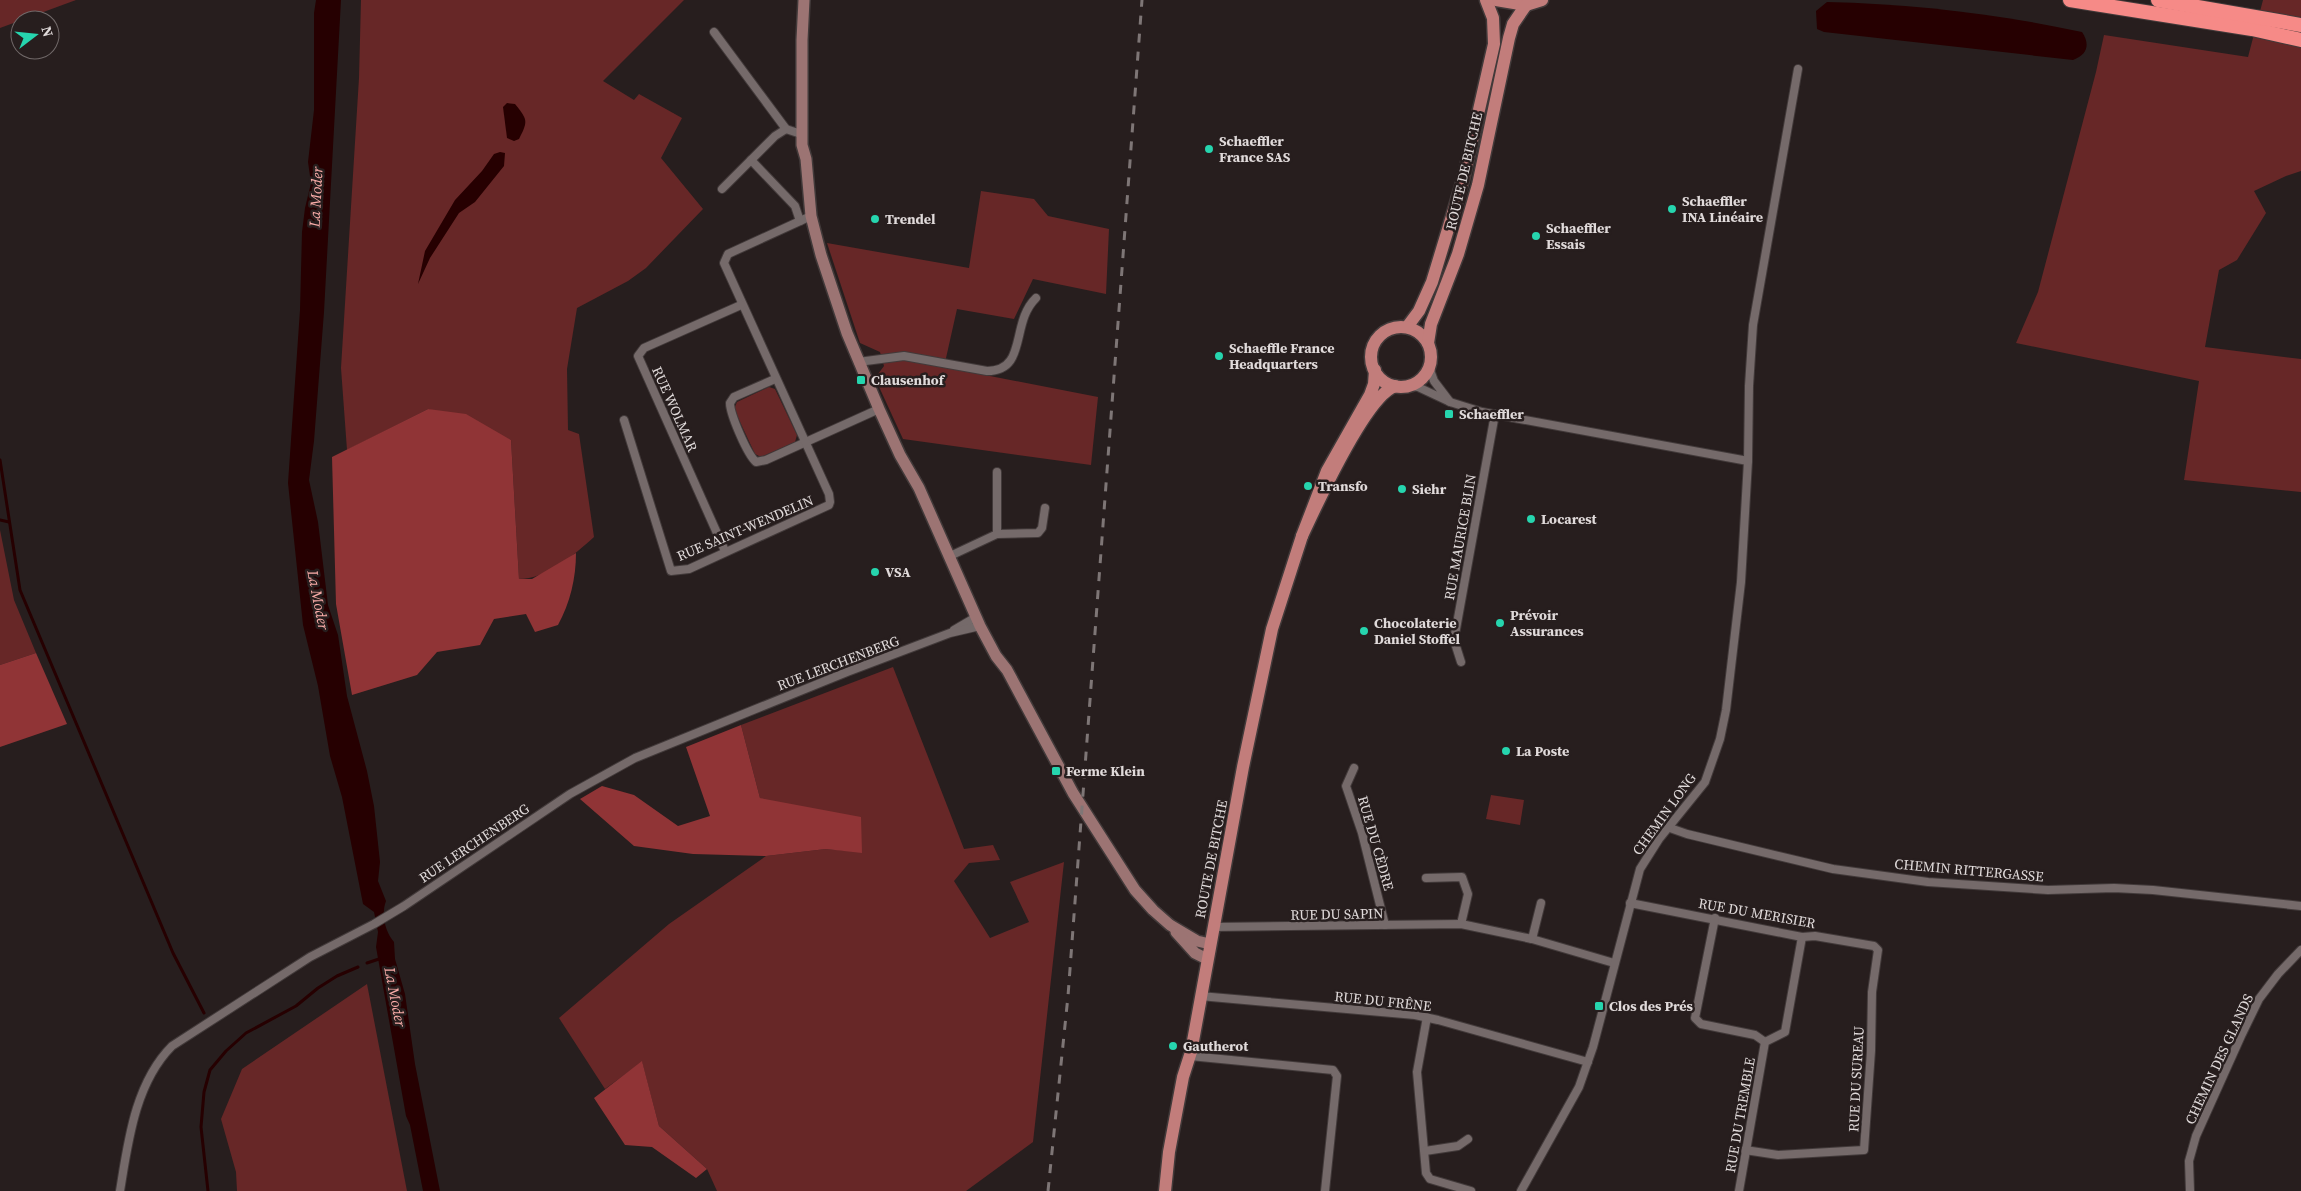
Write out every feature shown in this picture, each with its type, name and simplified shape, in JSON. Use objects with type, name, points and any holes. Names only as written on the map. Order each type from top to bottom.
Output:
[{"type":"highway","points":[[2070,0],[2252,29],[2301,40]]},
{"type":"highway","points":[[2158,0],[2301,25]]},
{"type":"main road","name":"ROUTE DE BITCHE","points":[[1407,327],[1419,311],[1432,282],[1463,180],[1494,44],[1493,18],[1486,0]]},
{"type":"main road","points":[[1496,0],[1526,5],[1542,0]]},
{"type":"main road","name":"ROUTE DE BITCHE","points":[[1428,343],[1431,324],[1458,254],[1474,202],[1513,24],[1526,5]]},
{"type":"main road","points":[[1407,327],[1419,333],[1428,343],[1431,355],[1430,367],[1423,377],[1410,386],[1395,386],[1383,380],[1375,370],[1372,353],[1377,339],[1388,330],[1407,327]]},
{"type":"main road","name":"ROUTE DE BITCHE","points":[[1165,1191],[1168,1152],[1183,1077],[1190,1056],[1207,959],[1272,629],[1302,536],[1327,471],[1372,391],[1375,370]]},
{"type":"main road","name":"ROUTE DE BITCHE","points":[[1302,536],[1356,432],[1381,396],[1395,386]]},
{"type":"street","points":[[804,0],[801,139],[809,182],[805,218]]},
{"type":"street","points":[[714,32],[786,129],[801,139]]},
{"type":"street","name":"CHEMIN LONG","points":[[1521,1191],[1579,1086],[1588,1062],[1635,882],[1646,859],[1659,839],[1670,828],[1705,782],[1722,729],[1741,582],[1748,461],[1748,386],[1754,325],[1798,69]]},
{"type":"street","points":[[722,189],[775,136],[786,129]]},
{"type":"street","points":[[751,160],[805,218],[858,362],[950,556],[960,585],[996,656],[1007,670],[1082,808],[1135,890],[1170,925],[1190,949],[1207,959]]},
{"type":"street","name":"RUE SAINT-WENDELIN","points":[[624,420],[671,571],[689,569],[828,505],[830,498],[725,267],[726,256],[805,218]]},
{"type":"street","points":[[858,362],[904,356],[987,370],[1000,370],[1012,359],[1022,318],[1026,309],[1036,298]]},
{"type":"street","name":"RUE WOLMAR","points":[[725,551],[638,356],[644,348],[741,305]]},
{"type":"street","points":[[1430,367],[1434,381],[1450,402]]},
{"type":"street","points":[[775,379],[734,397],[730,403],[731,411],[750,455],[753,460],[759,462],[879,409]]},
{"type":"street","points":[[1410,386],[1423,388],[1464,408],[1748,461]]},
{"type":"street","name":"RUE MAURICE BLIN","points":[[1461,662],[1454,640],[1494,414]]},
{"type":"street","points":[[997,472],[997,534]]},
{"type":"street","points":[[950,556],[997,534],[1038,533],[1042,528],[1045,508]]},
{"type":"street","name":"RUE LERCHENBERG","points":[[120,1191],[127,1144],[135,1116],[150,1076],[163,1055],[172,1046],[310,957],[387,916],[570,794],[635,758],[847,672],[978,622]]},
{"type":"street","name":"RUE DU CÈDRE","points":[[1354,768],[1346,786],[1362,832],[1385,925]]},
{"type":"street","name":"CHEMIN RITTERGASSE","points":[[1670,828],[1687,834],[1833,869],[1928,882],[2048,890],[2114,888],[2153,890],[2301,906]]},
{"type":"street","points":[[1426,878],[1462,876],[1468,894],[1461,924]]},
{"type":"street","points":[[1532,939],[1541,903]]},
{"type":"street","name":"RUE DU MERISIER","points":[[1630,903],[1715,918],[1802,937],[1815,936],[1874,946],[1878,950]]},
{"type":"street","points":[[1715,918],[1695,1018],[1701,1024],[1755,1035],[1765,1042]]},
{"type":"street","name":"RUE DU SAPIN","points":[[1213,928],[1461,924],[1532,939],[1614,963]]},
{"type":"street","points":[[1170,925],[1197,941],[1210,944]]},
{"type":"street","name":"RUE DU TREMBLE","points":[[1739,1191],[1765,1042],[1785,1032],[1802,937]]},
{"type":"street","name":"RUE DU SUREAU","points":[[1746,1150],[1778,1155],[1864,1150],[1871,1051],[1872,992],[1878,950]]},
{"type":"street","name":"CHEMIN DES GLANDS","points":[[2190,1191],[2189,1161],[2196,1136],[2249,1017],[2269,985],[2301,950]]},
{"type":"street","name":"RUE DU FRÊNE","points":[[1200,996],[1427,1017],[1588,1062]]},
{"type":"street","points":[[1427,1017],[1417,1072],[1426,1173],[1430,1179],[1471,1191]]},
{"type":"street","points":[[1190,1056],[1333,1070],[1337,1076],[1325,1191]]},
{"type":"street","points":[[1425,1150],[1458,1146],[1468,1139]]},
{"type":"shaded area","points":[[0,0],[76,0],[49,10],[10,10],[10,24],[0,28]]},
{"type":"shaded area","points":[[361,0],[684,0],[603,81],[634,100],[639,94],[682,118],[661,158],[703,209],[646,268],[628,281],[577,308],[567,369],[568,430],[579,434],[594,537],[559,565],[539,575],[519,579],[511,440],[428,409],[347,450],[341,368],[359,78]]},
{"type":"shaded area","points":[[2263,0],[2301,0],[2301,171],[2254,191],[2266,213],[2237,260],[2219,270],[2205,347],[2301,359],[2301,492],[2184,480],[2199,381],[2016,343],[2038,292],[2104,35],[2248,57]]},
{"type":"shaded area","points":[[981,191],[1034,199],[1048,216],[1109,229],[1106,294],[1033,279],[1014,319],[957,309],[944,367],[1098,397],[1091,465],[903,439],[875,378],[884,366],[880,352],[860,343],[827,243],[969,268]]},
{"type":"shaded area","points":[[769,387],[775,389],[797,435],[795,442],[761,457],[755,454],[734,409],[737,402]]},
{"type":"shaded area","points":[[428,409],[466,414],[511,440],[519,579],[532,579],[576,553],[572,590],[558,625],[535,632],[526,614],[494,619],[480,645],[437,652],[417,675],[352,695],[336,604],[332,457]]},
{"type":"shaded area","points":[[0,530],[14,600],[36,653],[0,665]]},
{"type":"shaded area","points":[[36,653],[67,724],[0,747],[0,665]]},
{"type":"shaded area","points":[[893,667],[964,849],[993,845],[1000,860],[969,863],[954,881],[990,938],[1029,922],[1010,882],[1064,862],[1033,1142],[966,1191],[717,1191],[707,1169],[659,1126],[642,1062],[605,1089],[559,1018],[669,924],[766,856],[826,849],[862,852],[760,798],[741,725]]},
{"type":"shaded area","points":[[741,725],[760,798],[861,817],[862,853],[826,849],[766,856],[693,854],[634,846],[580,799],[602,786],[634,795],[678,826],[710,816],[686,747]]},
{"type":"shaded area","points":[[1491,795],[1524,800],[1520,825],[1486,819]]},
{"type":"shaded area","points":[[367,984],[407,1191],[237,1191],[236,1172],[221,1119],[242,1069]]},
{"type":"shaded area","points":[[642,1061],[659,1126],[707,1169],[696,1178],[652,1147],[625,1145],[594,1098]]},
{"type":"water","name":"La Moder","points":[[316,0],[341,0],[324,312],[314,441],[309,480],[318,522],[328,605],[338,635],[347,696],[367,771],[374,806],[380,862],[378,881],[386,901],[384,911],[385,923],[388,933],[394,942],[395,959],[405,994],[415,1064],[440,1191],[423,1191],[410,1125],[406,1116],[376,947],[378,932],[374,912],[363,904],[342,797],[330,756],[318,686],[303,625],[288,483],[300,310],[302,232],[311,183],[308,162],[314,110],[314,13]]},
{"type":"water","points":[[1827,2],[1955,11],[2019,20],[2082,32],[2087,45],[2085,52],[2073,60],[1824,32],[1817,29],[1816,11]]},
{"type":"water","points":[[507,103],[515,104],[525,121],[519,139],[514,141],[507,138],[503,107]]},
{"type":"water","points":[[505,153],[504,166],[475,202],[459,213],[430,258],[418,284],[425,251],[455,200],[482,171],[494,154]]},
{"type":"waterway","points":[[0,460],[20,590],[173,953],[204,1013]]},
{"type":"waterway","points":[[0,520],[9,522]]},
{"type":"waterway","points":[[367,963],[379,959]]},
{"type":"waterway","points":[[208,1191],[201,1127],[204,1092],[210,1070],[226,1051],[246,1033],[296,1006],[318,988],[337,976],[358,967]]},
{"type":"railway","points":[[1048,1191],[1068,996],[1142,0]]},
{"type":"place","name":"Schaeffler France SAS","points":[[1209,149]]},
{"type":"place","name":"Schaeffler INA Linéaire","points":[[1672,209]]},
{"type":"place","name":"Trendel","points":[[875,219]]},
{"type":"place","name":"Schaeffler Essais","points":[[1536,236]]},
{"type":"place","name":"Schaeffle France Headquarters","points":[[1219,356]]},
{"type":"place","name":"Clausenhof","points":[[861,380]]},
{"type":"place","name":"Schaeffler","points":[[1449,414]]},
{"type":"place","name":"Transfo","points":[[1308,486]]},
{"type":"place","name":"Siehr","points":[[1402,489]]},
{"type":"place","name":"Locarest","points":[[1531,519]]},
{"type":"place","name":"VSA","points":[[875,572]]},
{"type":"place","name":"Prévoir Assurances","points":[[1500,623]]},
{"type":"place","name":"Chocolaterie Daniel Stoffel","points":[[1364,631]]},
{"type":"place","name":"La Poste","points":[[1506,751]]},
{"type":"place","name":"Ferme Klein","points":[[1056,771]]},
{"type":"place","name":"Clos des Prés","points":[[1599,1006]]},
{"type":"place","name":"Gautherot","points":[[1173,1046]]}]
